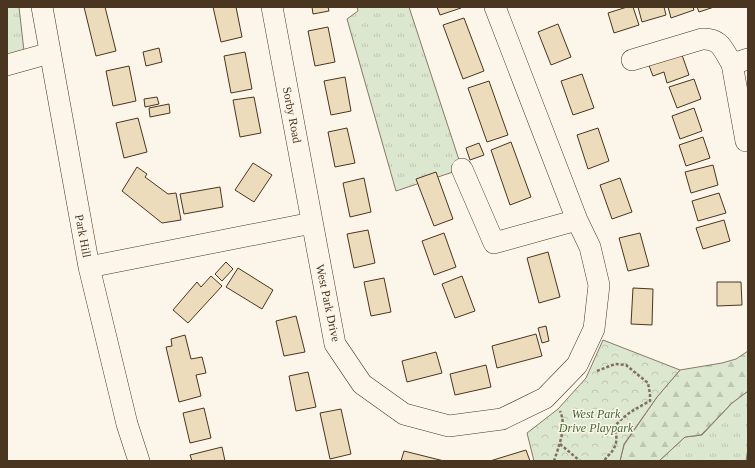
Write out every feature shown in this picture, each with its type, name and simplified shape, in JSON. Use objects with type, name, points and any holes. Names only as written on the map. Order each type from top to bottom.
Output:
[{"type":"street","name":"Park Hill","points":[[42,7],[89,266],[127,424],[139,461]]},
{"type":"street","name":"Sorby Road","points":[[272,7],[312,223]]},
{"type":"street","name":"West Park Drive","points":[[312,223],[335,344],[362,384],[404,414],[448,426],[502,418],[545,398],[577,365],[594,329],[599,285],[590,247],[577,220],[495,7]]},
{"type":"street","points":[[632,60],[702,39],[711,39],[718,42],[740,62],[746,141]]},
{"type":"street","points":[[7,65],[50,53]]},
{"type":"street","points":[[462,169],[494,243],[577,220]]},
{"type":"street","points":[[89,266],[312,223]]},
{"type":"path","points":[[572,370],[593,373],[615,364],[626,365],[648,383],[650,402],[632,411],[621,419],[615,426],[616,442],[614,449],[604,461]]},
{"type":"path","points":[[550,392],[561,414],[563,424],[560,444],[554,461]]},
{"type":"path","points":[[560,444],[580,461]]},
{"type":"green space","points":[[7,7],[19,7],[25,60],[7,65]]},
{"type":"green space","points":[[357,7],[409,7],[462,169],[396,191],[347,19],[358,11]]},
{"type":"green space","name":"West Park Drive Playpark","points":[[603,340],[680,370],[657,397],[624,444],[620,461],[534,461],[527,433],[558,409],[586,378]]},
{"type":"green space","points":[[748,351],[748,391],[732,403],[701,435],[685,437],[659,461],[620,461],[624,445],[657,397],[680,370],[722,363],[736,359]]},
{"type":"green space","points":[[748,391],[748,448],[746,461],[659,461],[685,437],[702,435],[732,403]]},
{"type":"building","points":[[84,7],[105,7],[116,51],[96,56]]},
{"type":"building","points":[[213,7],[236,7],[242,37],[221,42]]},
{"type":"building","points":[[312,7],[328,7],[329,11],[313,14]]},
{"type":"building","points":[[437,7],[460,7],[461,8],[440,15]]},
{"type":"building","points":[[627,7],[633,7],[639,25],[614,33],[608,13]]},
{"type":"building","points":[[638,7],[664,7],[666,15],[642,22]]},
{"type":"building","points":[[668,7],[693,7],[694,10],[671,18]]},
{"type":"building","points":[[697,7],[714,7],[699,12]]},
{"type":"building","points":[[464,18],[484,71],[463,79],[443,25]]},
{"type":"building","points":[[558,24],[571,57],[551,65],[538,32]]},
{"type":"building","points":[[328,27],[335,62],[315,66],[308,31]]},
{"type":"building","points":[[159,48],[162,62],[146,66],[143,52]]},
{"type":"building","points":[[245,52],[252,89],[231,93],[224,56]]},
{"type":"building","points":[[681,52],[689,75],[667,83],[664,72],[653,76],[648,63]]},
{"type":"building","points":[[129,66],[136,101],[113,106],[106,71]]},
{"type":"building","points":[[582,74],[594,108],[573,115],[561,81]]},
{"type":"building","points":[[345,77],[351,111],[331,115],[324,81]]},
{"type":"building","points":[[694,79],[701,99],[677,108],[669,87]]},
{"type":"building","points":[[489,81],[508,135],[487,142],[468,88]]},
{"type":"building","points":[[157,97],[159,104],[145,107],[144,99]]},
{"type":"building","points":[[254,97],[261,133],[240,137],[233,100]]},
{"type":"building","points":[[169,104],[170,113],[150,117],[149,108]]},
{"type":"building","points":[[694,108],[702,131],[680,139],[672,116]]},
{"type":"building","points":[[138,118],[147,152],[124,158],[116,123]]},
{"type":"building","points":[[347,128],[355,163],[335,167],[328,132]]},
{"type":"building","points":[[598,128],[609,161],[588,169],[577,135]]},
{"type":"building","points":[[703,137],[710,158],[686,166],[679,145]]},
{"type":"building","points":[[511,142],[531,197],[510,205],[491,150]]},
{"type":"building","points":[[479,143],[484,155],[470,160],[466,148]]},
{"type":"building","points":[[253,163],[272,175],[254,202],[235,190]]},
{"type":"building","points":[[713,165],[718,185],[691,193],[685,172]]},
{"type":"building","points":[[137,167],[147,174],[145,177],[168,194],[176,193],[181,220],[162,223],[122,191]]},
{"type":"building","points":[[436,172],[453,219],[434,226],[416,179]]},
{"type":"building","points":[[364,178],[371,212],[350,217],[343,183]]},
{"type":"building","points":[[620,178],[632,212],[612,219],[600,185]]},
{"type":"building","points":[[220,187],[223,207],[184,214],[180,194]]},
{"type":"building","points":[[719,193],[726,213],[698,221],[692,201]]},
{"type":"building","points":[[724,220],[730,241],[703,249],[696,228]]},
{"type":"building","points":[[368,230],[375,263],[354,268],[347,234]]},
{"type":"building","points":[[444,233],[456,267],[434,275],[422,241]]},
{"type":"building","points":[[640,233],[649,266],[628,271],[619,238]]},
{"type":"building","points":[[548,252],[560,297],[539,303],[527,258]]},
{"type":"building","points":[[226,262],[233,269],[222,281],[215,274]]},
{"type":"building","points":[[238,268],[273,290],[262,309],[226,287]]},
{"type":"building","points":[[211,276],[222,286],[188,323],[173,310],[197,282],[201,287]]},
{"type":"building","points":[[462,276],[475,311],[455,318],[442,284]]},
{"type":"building","points":[[384,278],[391,312],[371,316],[364,282]]},
{"type":"building","points":[[717,282],[741,282],[742,305],[717,306]]},
{"type":"building","points":[[633,288],[653,289],[652,325],[631,324]]},
{"type":"building","points":[[296,316],[305,352],[284,356],[276,321]]},
{"type":"building","points":[[546,326],[549,341],[542,343],[538,328]]},
{"type":"building","points":[[536,334],[542,356],[497,368],[492,346]]},
{"type":"building","points":[[185,335],[191,359],[202,357],[206,373],[196,375],[201,396],[179,402],[166,347],[172,346],[171,339]]},
{"type":"building","points":[[436,352],[442,373],[407,382],[402,361]]},
{"type":"building","points":[[486,365],[491,387],[455,395],[450,374]]},
{"type":"building","points":[[308,372],[316,407],[296,411],[289,376]]},
{"type":"building","points":[[204,408],[211,438],[190,443],[183,413]]},
{"type":"building","points":[[341,409],[351,454],[330,459],[320,413]]},
{"type":"building","points":[[222,447],[225,461],[192,461],[190,455]]},
{"type":"building","points":[[526,450],[530,461],[490,461]]},
{"type":"building","points":[[404,451],[444,461],[401,461]]}]
